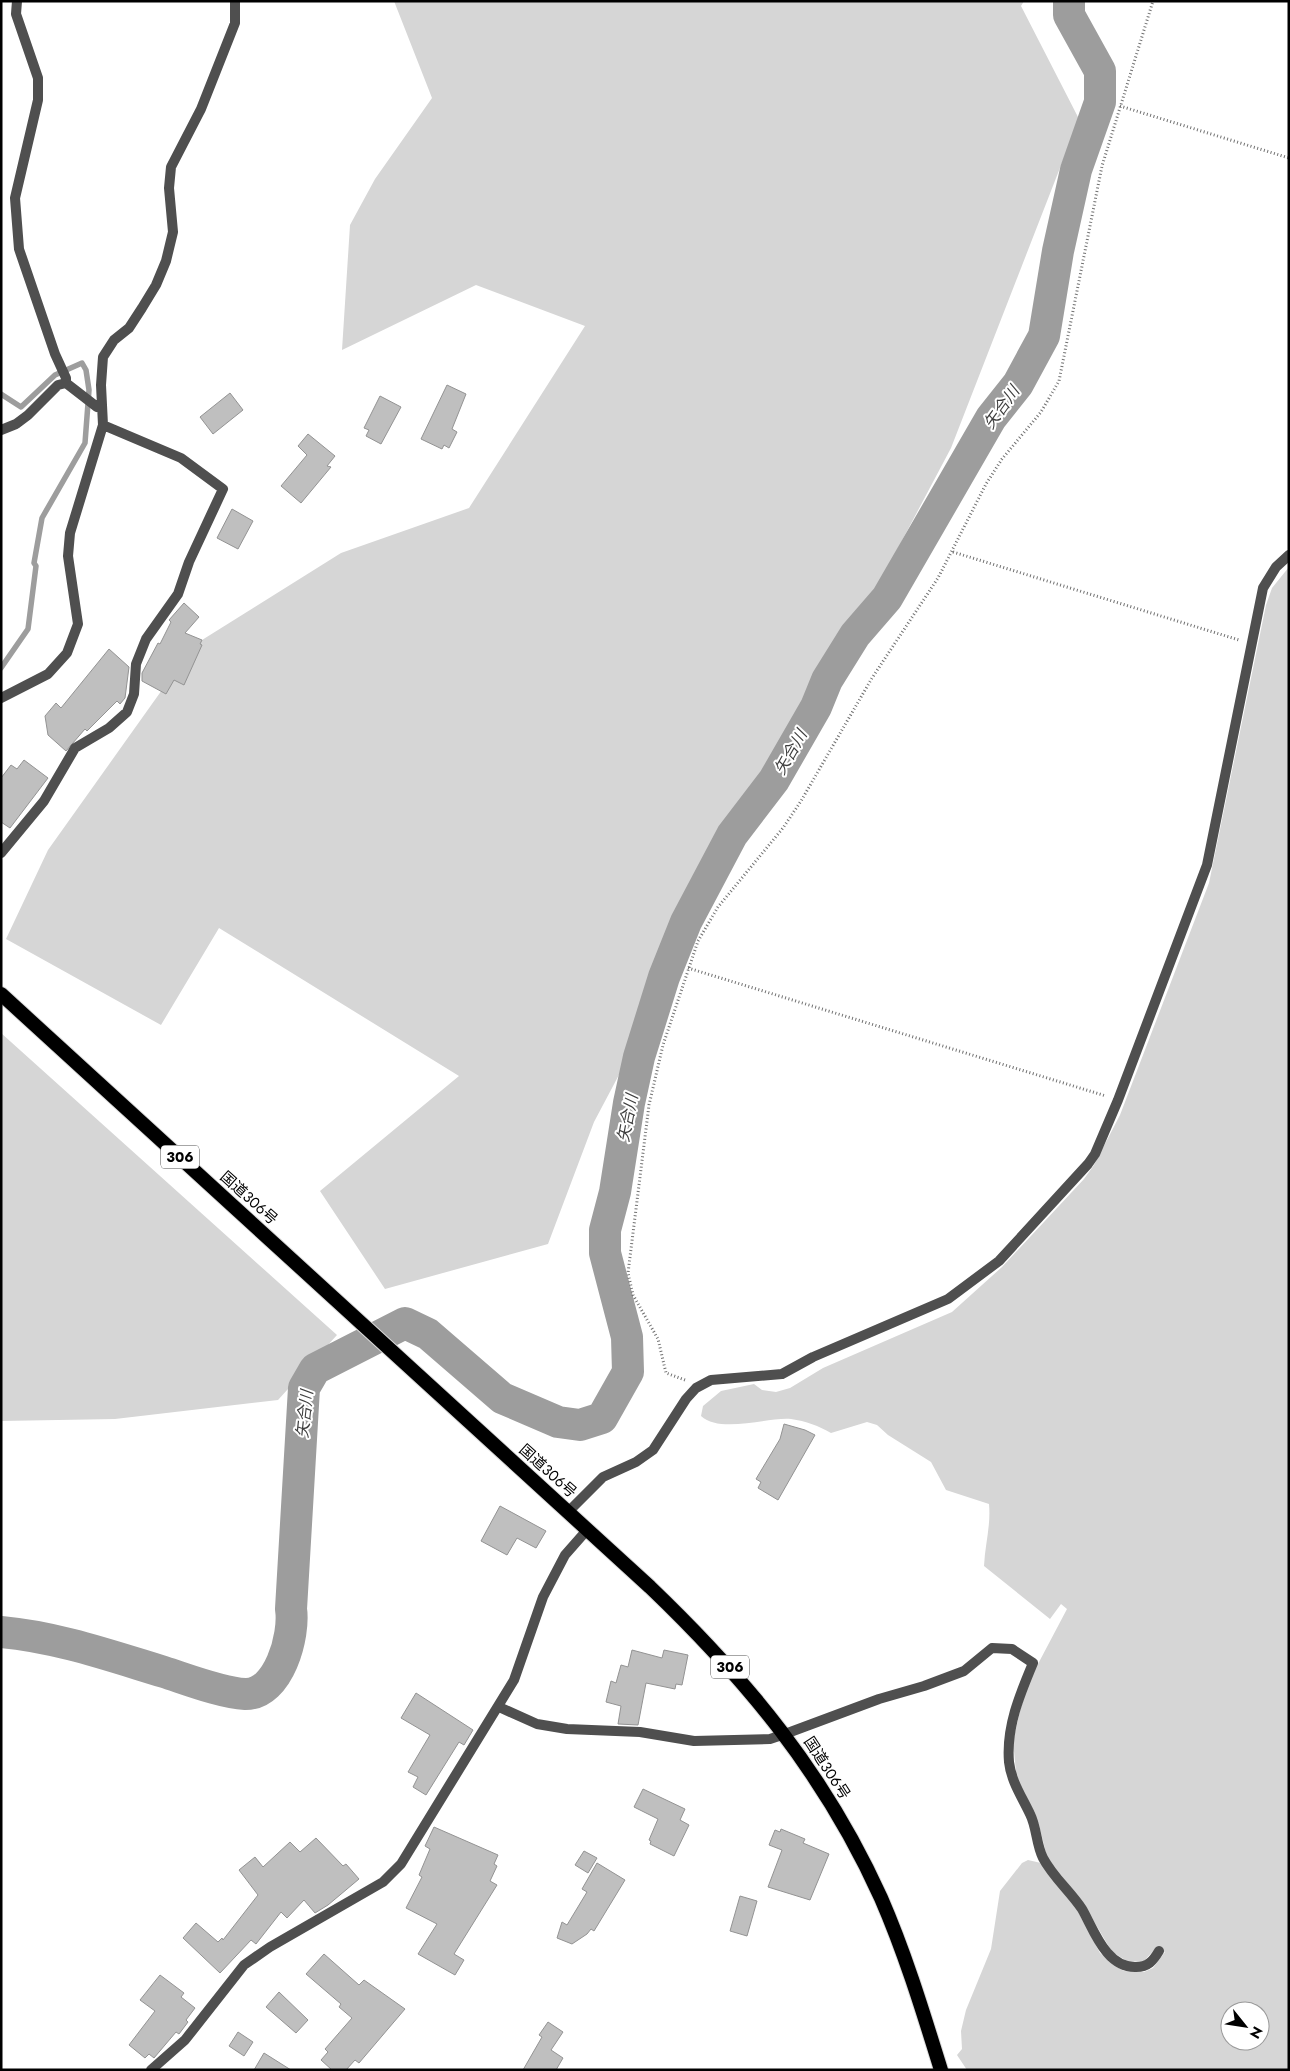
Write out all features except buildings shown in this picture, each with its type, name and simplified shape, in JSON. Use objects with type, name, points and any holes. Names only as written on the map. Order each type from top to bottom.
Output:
[{"type":"highway","name":"国道306号","points":[[1,994],[650,1587],[723,1659],[785,1734],[838,1815],[881,1898],[897,1938],[941,2070]]},
{"type":"street","points":[[17,1],[16,14],[38,78],[38,100],[15,198],[19,249],[66,380],[79,395],[99,408]]},
{"type":"street","points":[[1,698],[48,674],[67,653],[78,624],[68,556],[70,533],[104,425],[99,408],[103,357],[114,340],[129,328],[161,276],[170,251],[173,232],[169,188],[171,167],[201,109],[235,23],[235,1]]},
{"type":"street","points":[[1,430],[16,424],[58,385],[66,380]]},
{"type":"street","points":[[1,853],[44,801],[75,748],[109,728],[127,712],[134,694],[136,664],[146,639],[178,594],[189,562],[223,489],[181,458],[104,425]]},
{"type":"street","points":[[568,1512],[603,1477],[636,1462],[653,1450],[686,1398],[696,1388],[711,1380],[782,1374],[813,1357],[948,1299],[999,1261],[1088,1164],[1095,1154],[1118,1100],[1207,865],[1264,588],[1276,567],[1289,555]]},
{"type":"street","points":[[151,2070],[185,2040],[244,1965],[270,1947],[383,1882],[401,1864],[499,1707],[514,1680],[543,1597],[565,1555],[587,1530]]},
{"type":"street","points":[[499,1707],[537,1724],[567,1729],[640,1732],[694,1741],[770,1739],[846,1710],[964,1671],[992,1648],[1012,1649],[1033,1663],[1015,1710],[1009,1740],[1009,1761],[1012,1777],[1031,1815],[1038,1845],[1044,1859],[1081,1909],[1113,1959],[1130,1967],[1138,1967],[1148,1965],[1159,1951]]},
{"type":"path","points":[[711,1380],[687,1380],[666,1373],[658,1340],[633,1295],[628,1273],[649,1104],[663,1045],[698,940],[714,914],[782,828],[801,800],[872,678],[938,578],[953,552],[986,484],[1002,459],[1041,412],[1059,381],[1068,346],[1090,218],[1102,166],[1153,1]]},
{"type":"path","points":[[1120,106],[1289,158]]},
{"type":"path","points":[[953,552],[1252,643]]},
{"type":"path","points":[[688,968],[1118,1100]]},
{"type":"shaded area","points":[[394,1],[1024,1],[1021,6],[1079,119],[951,448],[594,1122],[548,1244],[385,1289],[320,1191],[459,1076],[219,928],[161,1025],[6,939],[48,850],[194,645],[341,553],[469,508],[585,326],[476,285],[342,350],[350,225],[375,179],[432,98]]},
{"type":"shaded area","points":[[1289,567],[1289,2070],[967,2070],[957,2055],[962,2049],[961,2031],[966,2010],[991,1949],[1000,1891],[1022,1863],[1028,1860],[1041,1863],[1076,1908],[1100,1953],[1115,1966],[1124,1971],[1144,1972],[1153,1968],[1165,1952],[1155,1949],[1143,1962],[1127,1961],[1112,1952],[1085,1906],[1047,1857],[1039,1825],[1017,1782],[1013,1741],[1020,1711],[1029,1681],[1067,1609],[1061,1604],[1050,1619],[984,1566],[989,1504],[946,1490],[931,1462],[888,1435],[877,1425],[867,1422],[831,1433],[812,1424],[791,1419],[744,1424],[720,1424],[701,1416],[703,1406],[721,1391],[754,1384],[762,1390],[776,1392],[790,1388],[823,1368],[952,1312],[1002,1267],[1084,1179],[1094,1165],[1120,1115],[1209,883],[1266,605],[1272,588]]},
{"type":"shaded area","points":[[1,1033],[337,1335],[278,1400],[115,1419],[1,1421]]},
{"type":"waterway","name":"矢合川","points":[[1,1632],[43,1638],[84,1648],[236,1693],[257,1692],[267,1685],[276,1674],[282,1662],[287,1648],[292,1620],[291,1609],[304,1388],[315,1369],[405,1323],[428,1334],[502,1398],[558,1422],[580,1425],[602,1418],[628,1372],[627,1337],[605,1253],[605,1230],[615,1192],[629,1103],[639,1057],[664,977],[686,922],[732,835],[774,780],[816,707],[827,680],[855,635],[887,598],[991,418],[1018,384],[1044,336],[1058,251],[1076,170],[1100,102],[1100,71],[1069,15],[1069,1]]},
{"type":"waterway","points":[[1,394],[21,407],[55,375],[82,363],[86,370],[89,390],[85,443],[42,518],[34,563],[36,566],[28,629],[1,668]]}]
